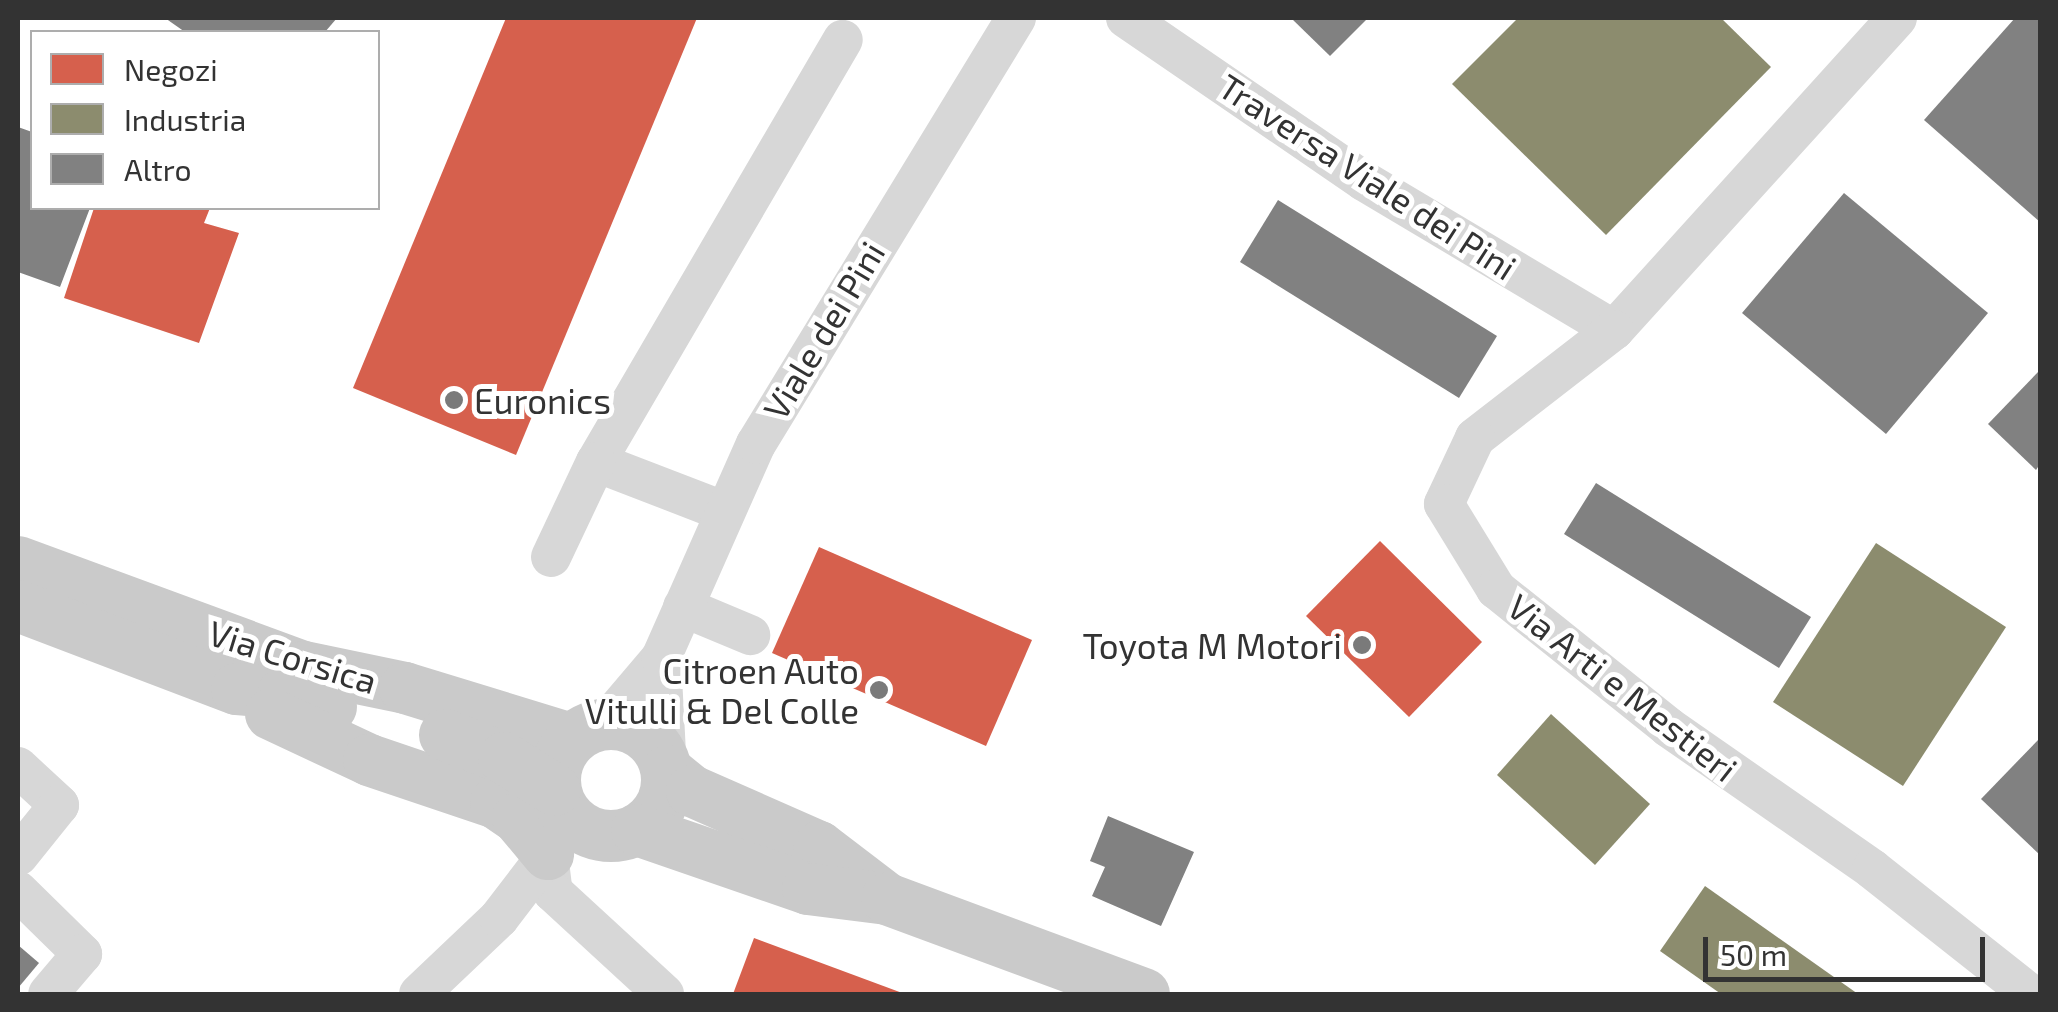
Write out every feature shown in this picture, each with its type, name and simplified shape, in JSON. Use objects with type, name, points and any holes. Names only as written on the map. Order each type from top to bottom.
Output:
[{"type":"main road","name":"Via Corsica","points":[[18,562],[304,667],[588,732],[647,736],[667,771],[692,791],[819,847],[887,899]]},
{"type":"main road","name":"Via Corsica","points":[[18,606],[237,689],[284,693],[426,728],[504,758],[558,821],[597,835],[637,830],[808,889],[887,899],[1144,994]]},
{"type":"main road","points":[[558,821],[556,766],[588,732]]},
{"type":"main road","points":[[637,830],[660,806],[667,771]]},
{"type":"street","name":"Viale dei Pini","points":[[588,732],[661,658],[724,511],[796,372],[1016,18]]},
{"type":"street","name":"Traversa Viale dei Pini","points":[[1126,18],[1364,180],[1614,330]]},
{"type":"street","name":"Via Arti e Mestieri","points":[[1897,18],[1614,330],[1475,438],[1444,504],[1496,589],[1668,727],[1872,869],[2030,994]]},
{"type":"street","points":[[551,557],[596,462],[843,40]]},
{"type":"street","points":[[596,462],[724,511]]},
{"type":"street","points":[[682,607],[750,635]]},
{"type":"street","name":"Viale dei Pini","points":[[661,658],[667,771]]},
{"type":"street","points":[[18,767],[59,805],[18,856]]},
{"type":"street","points":[[419,994],[499,918],[558,821]]},
{"type":"street","points":[[558,821],[546,877],[566,909],[664,994]]},
{"type":"street","points":[[18,891],[82,954],[48,994]]},
{"type":"building: Negozi","points":[[506,18],[697,18],[516,455],[353,388]]},
{"type":"building: Negozi","points":[[93,210],[209,210],[204,223],[239,233],[199,343],[64,298]]},
{"type":"building: Negozi","points":[[1380,541],[1482,642],[1409,717],[1306,616]]},
{"type":"building: Negozi","points":[[819,547],[1032,640],[986,746],[772,653]]},
{"type":"building: Negozi","points":[[754,938],[905,994],[733,994]]},
{"type":"building: Industria","points":[[1518,18],[1721,18],[1771,67],[1606,235],[1452,84]]},
{"type":"building: Industria","points":[[1876,543],[2006,627],[1903,786],[1773,702]]},
{"type":"building: Industria","points":[[1551,714],[1650,804],[1595,865],[1497,775]]},
{"type":"building: Industria","points":[[1705,886],[1858,994],[1721,994],[1660,951]]},
{"type":"building: Altro","points":[[165,18],[337,18],[327,30],[182,30]]},
{"type":"building: Altro","points":[[1291,18],[1368,18],[1330,56]]},
{"type":"building: Altro","points":[[2015,18],[2040,18],[2040,222],[1924,120]]},
{"type":"building: Altro","points":[[18,127],[30,131],[30,210],[89,210],[60,287],[18,272]]},
{"type":"building: Altro","points":[[1844,193],[1988,313],[1886,434],[1742,313]]},
{"type":"building: Altro","points":[[1278,200],[1497,336],[1459,398],[1240,262]]},
{"type":"building: Altro","points":[[2040,370],[2040,464],[2036,470],[1988,424]]},
{"type":"building: Altro","points":[[1596,483],[1811,617],[1779,668],[1564,534]]},
{"type":"building: Altro","points":[[2040,741],[2040,855],[1981,799]]},
{"type":"building: Altro","points":[[1108,816],[1194,852],[1161,926],[1092,896],[1105,867],[1090,861]]},
{"type":"building: Altro","points":[[18,945],[39,963],[18,988]]},
{"type":"place","name":"Euronics","points":[[454,400]]},
{"type":"place","name":"Toyota M Motori","points":[[1362,645]]},
{"type":"place","name":"Citroen Auto Vitulli & Del Colle","points":[[879,690]]}]
